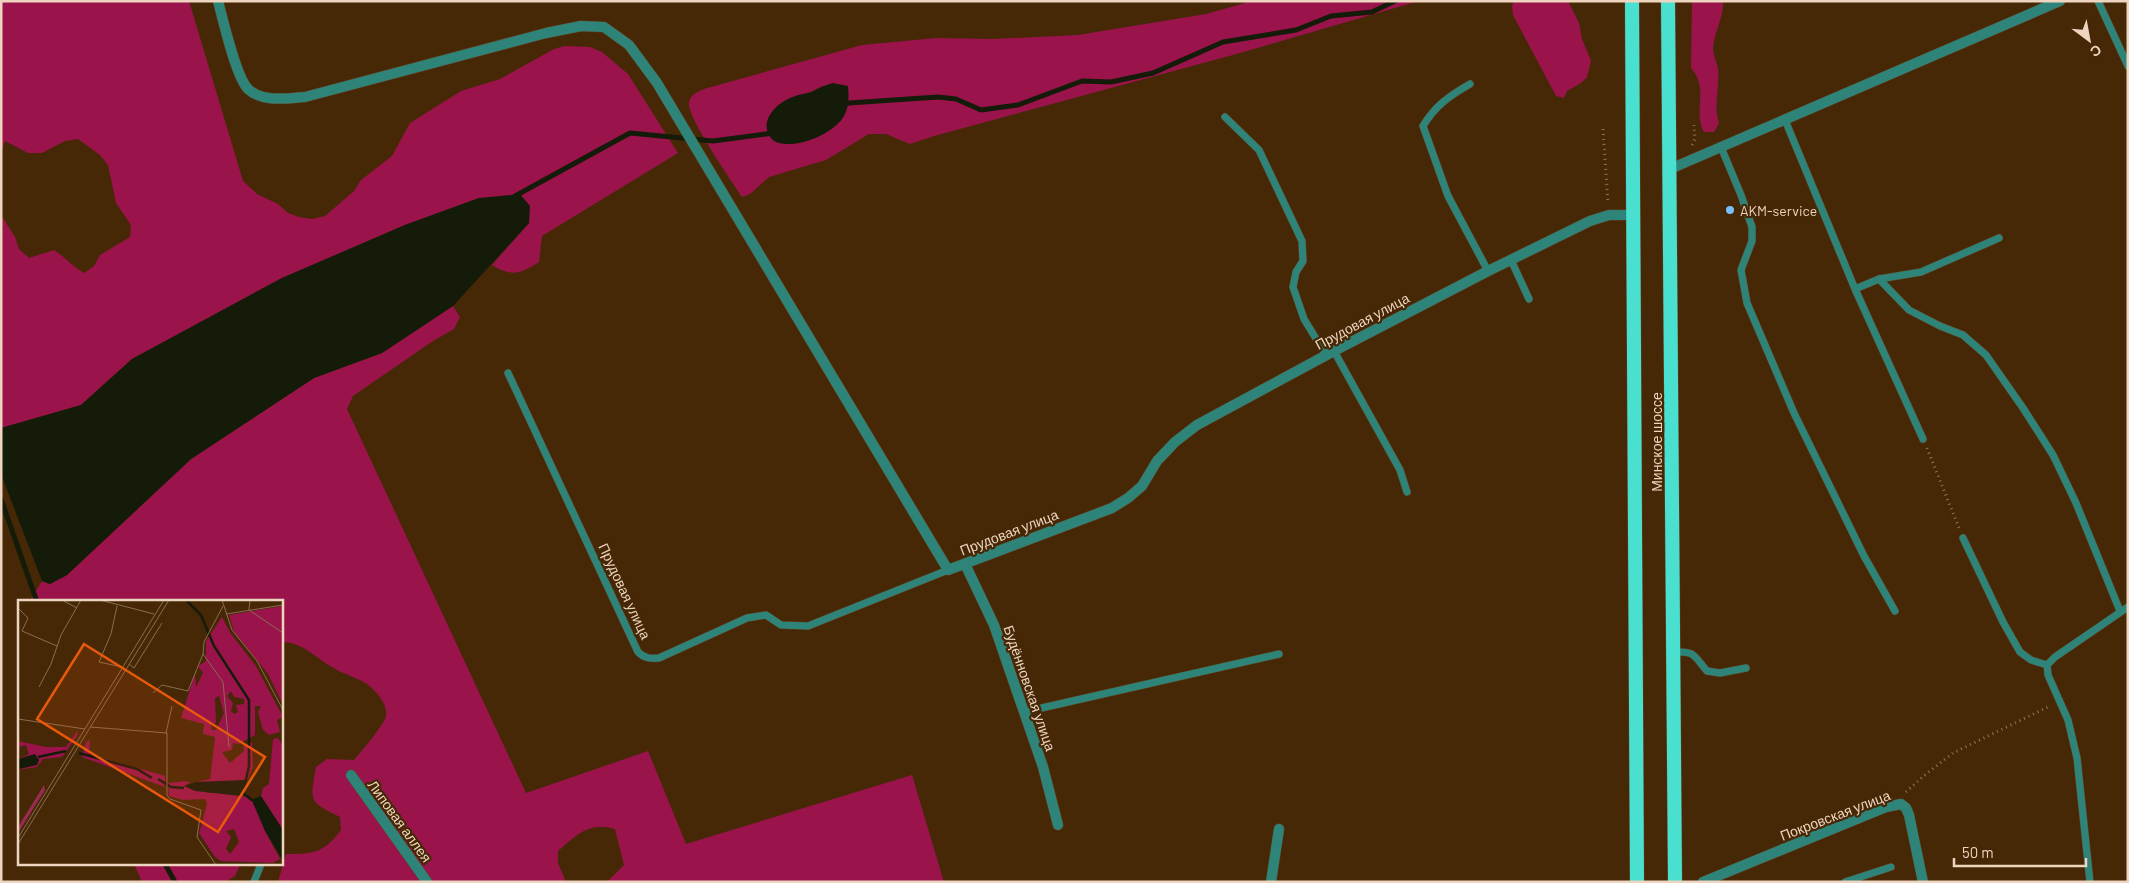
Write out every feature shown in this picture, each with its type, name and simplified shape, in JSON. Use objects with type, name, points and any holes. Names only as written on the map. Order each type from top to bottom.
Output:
[{"type":"highway","name":"Минское шоссе","points":[[1632,1],[1636,882]]},
{"type":"highway","name":"Минское шоссе","points":[[1668,1],[1675,882]]},
{"type":"street","points":[[218,1],[240,74],[248,89],[260,95],[276,99],[304,97],[546,33],[581,26],[604,27],[629,45],[667,99],[948,570]]},
{"type":"street","points":[[1670,170],[2060,1]]},
{"type":"street","name":"Прудовая улица","points":[[948,570],[1112,508],[1142,486],[1157,461],[1175,442],[1197,425],[1330,353],[1488,271],[1590,221],[1609,215],[1634,215]]},
{"type":"street","name":"Будённовская улица","points":[[964,564],[994,625],[1043,767],[1058,825]]},
{"type":"street","name":"Липовая аллея","points":[[351,776],[428,882]]},
{"type":"street","name":"Покровская улица","points":[[1703,882],[1886,807],[1901,804],[1906,808],[1909,815],[1923,882]]},
{"type":"street","points":[[1271,882],[1278,829]]},
{"type":"lane","points":[[2098,1],[2128,66]]},
{"type":"lane","points":[[1470,84],[1447,96],[1432,111],[1423,126],[1448,196],[1488,271]]},
{"type":"lane","points":[[1224,117],[1259,150],[1302,241],[1303,261],[1296,272],[1293,287],[1304,319],[1330,353],[1400,470],[1407,492]]},
{"type":"lane","points":[[1785,120],[1855,289],[1923,438]]},
{"type":"lane","points":[[1721,148],[1742,195],[1752,227],[1752,241],[1741,270],[1746,303],[1794,413],[1864,556],[1895,611]]},
{"type":"lane","points":[[1855,289],[1879,279],[1920,272],[1999,238]]},
{"type":"lane","points":[[1510,260],[1529,299]]},
{"type":"lane","points":[[1879,279],[1910,310],[1940,326],[1963,335],[1986,355],[2023,408],[2053,456],[2076,503],[2120,610]]},
{"type":"lane","name":"Прудовая улица","points":[[508,373],[638,652],[643,657],[658,658],[747,618],[766,616],[781,625],[808,626],[948,570]]},
{"type":"lane","points":[[1963,538],[2003,622],[2020,652],[2031,660],[2047,665]]},
{"type":"lane","points":[[2047,665],[2055,657],[2120,610],[2128,607]]},
{"type":"lane","points":[[1673,652],[1689,651],[1696,655],[1707,671],[1720,673],[1746,668]]},
{"type":"lane","points":[[1024,712],[1279,654]]},
{"type":"lane","points":[[2047,665],[2048,674],[2068,720],[2077,758],[2090,882]]},
{"type":"lane","points":[[254,882],[259,866]]},
{"type":"lane","points":[[1844,882],[1891,867]]},
{"type":"path","points":[[1690,148],[1695,139],[1694,125]]},
{"type":"path","points":[[1603,129],[1608,175],[1609,215]]},
{"type":"path","points":[[1923,438],[1963,538]]},
{"type":"path","points":[[1901,804],[1908,790],[1953,753],[2060,701]]},
{"type":"shaded area","points":[[1,1],[189,1],[243,181],[257,194],[278,204],[288,213],[299,217],[312,219],[325,216],[354,191],[361,180],[392,156],[410,123],[461,91],[500,79],[554,49],[565,46],[590,47],[602,52],[628,74],[678,153],[542,236],[539,262],[527,269],[510,272],[492,265],[529,223],[479,198],[405,225],[282,278],[132,359],[81,405],[1,428],[1,215],[15,237],[19,249],[29,258],[54,250],[84,273],[94,266],[100,255],[130,237],[131,225],[116,203],[108,165],[100,155],[78,139],[65,141],[42,153],[28,153],[5,141],[1,153]]},
{"type":"shaded area","points":[[1252,1],[1419,1],[1240,53],[910,144],[886,134],[869,134],[826,160],[769,177],[750,194],[742,197],[703,137],[689,105],[691,97],[704,89],[862,45],[936,38],[992,39],[1078,35],[1206,14]],"holes":[[[825,85],[767,128],[776,107],[793,97]]]},
{"type":"shaded area","points":[[1514,1],[1568,1],[1579,23],[1582,39],[1591,61],[1587,77],[1567,91],[1564,98],[1556,96],[1513,15],[1512,6]]},
{"type":"shaded area","points":[[1692,1],[1723,1],[1722,14],[1713,44],[1718,69],[1717,117],[1719,123],[1714,132],[1704,132],[1701,124],[1699,84],[1697,76],[1691,68]]},
{"type":"shaded area","points":[[833,83],[848,86],[847,109],[839,123],[814,139],[804,142],[784,144],[772,139],[768,132],[767,124],[770,114],[778,105],[798,95],[812,92]]},
{"type":"shaded area","points":[[520,194],[530,206],[529,223],[453,306],[382,353],[314,378],[191,459],[67,575],[50,584],[42,581],[1,474],[1,428],[81,405],[132,359],[282,278],[405,225],[479,198]]},
{"type":"shaded area","points":[[453,306],[460,317],[454,329],[433,341],[353,396],[347,409],[526,793],[648,751],[686,844],[912,775],[944,882],[607,882],[624,865],[615,829],[598,827],[584,831],[558,851],[558,863],[566,882],[278,882],[286,854],[317,851],[335,838],[341,830],[340,817],[322,807],[314,799],[313,787],[316,767],[327,759],[354,760],[362,751],[377,732],[386,716],[383,702],[377,694],[367,684],[336,669],[302,647],[282,642],[282,600],[30,600],[42,581],[50,584],[67,575],[191,459],[314,378],[382,353]]},
{"type":"shaded area","points":[[135,866],[240,866],[235,876],[225,882],[142,882]]},
{"type":"waterway","points":[[842,105],[938,97],[956,99],[981,110],[1018,105],[1082,81],[1111,82],[1153,73],[1223,42],[1296,30],[1331,16],[1372,12],[1395,1]]},
{"type":"waterway","points":[[515,196],[630,133],[713,141],[774,133]]},
{"type":"waterway","points":[[1,499],[36,600]]},
{"type":"waterway","points":[[166,866],[175,882]]},
{"type":"place","name":"AKM-service","points":[[1730,210]]}]
